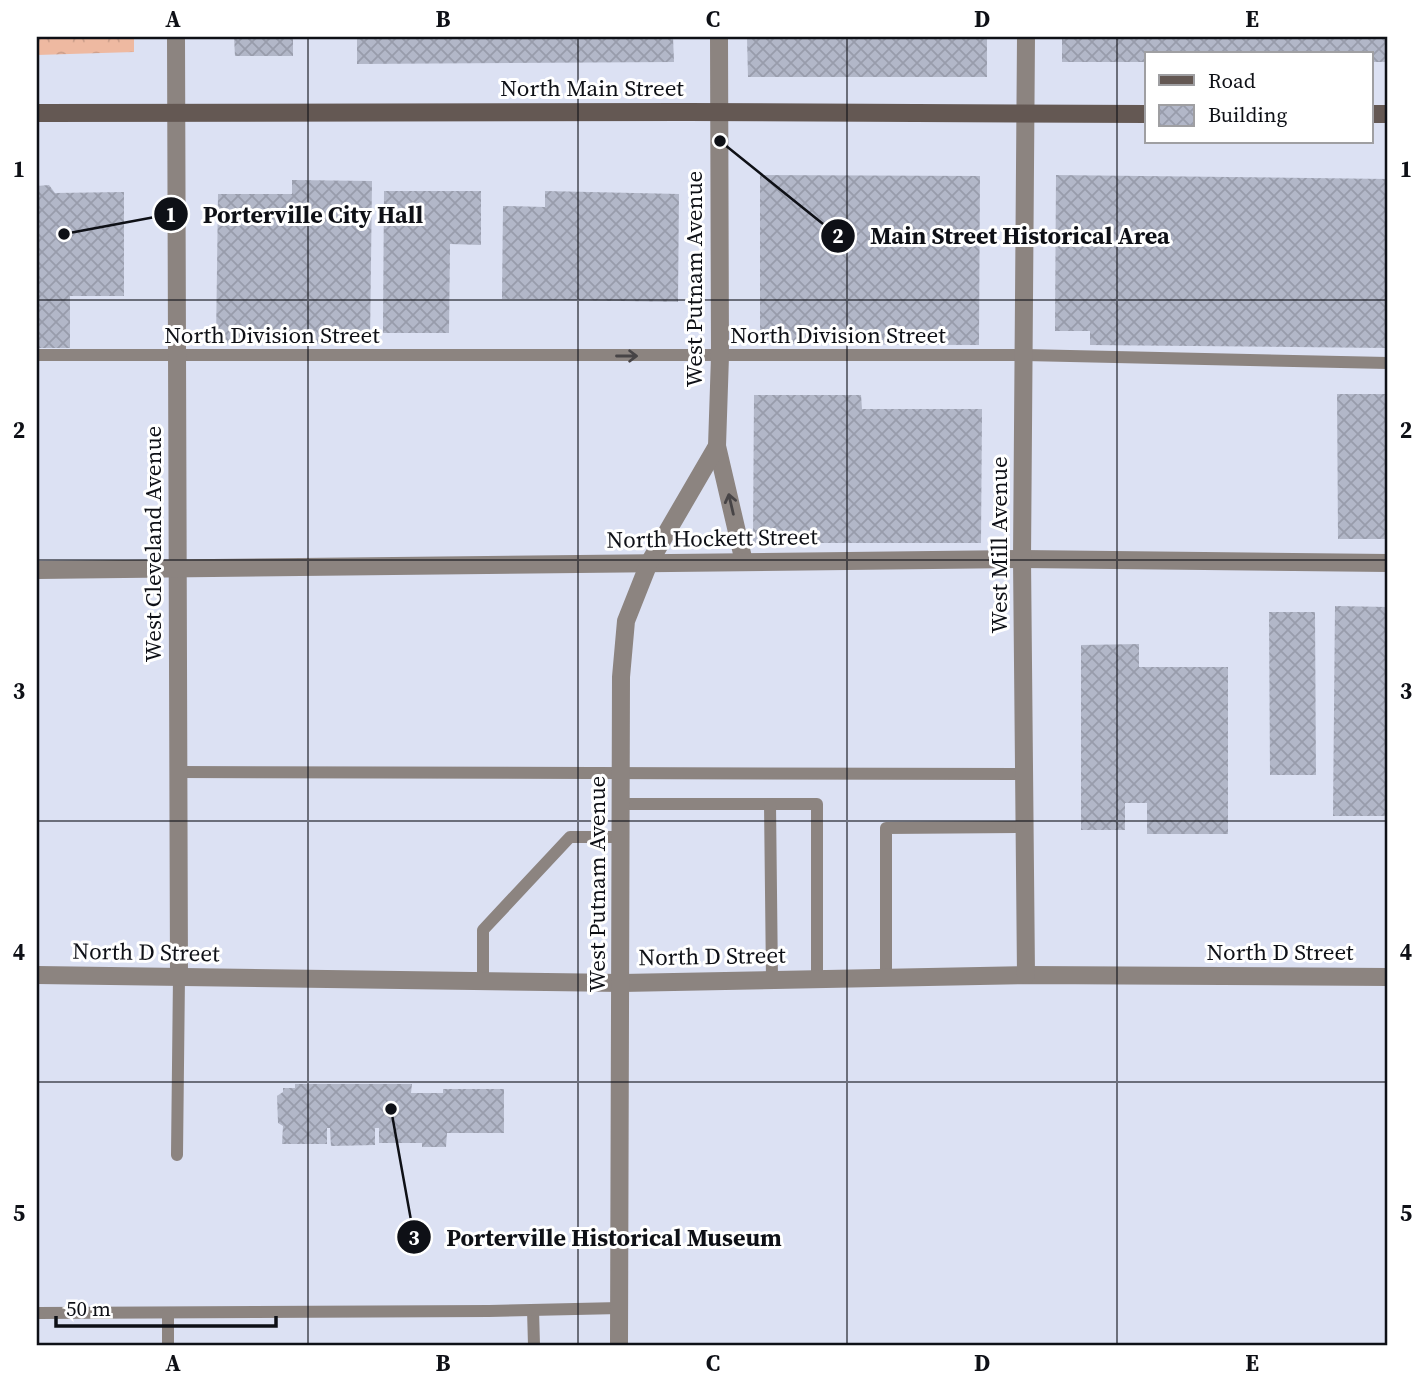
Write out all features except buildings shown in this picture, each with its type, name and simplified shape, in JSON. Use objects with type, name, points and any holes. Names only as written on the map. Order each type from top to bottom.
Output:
[{"type":"main road","name":"North Main Street","points":[[37,113],[1145,114]]},
{"type":"street","name":"West Cleveland Avenue","points":[[176,37],[179,976]]},
{"type":"street","name":"West Putnam Avenue","points":[[719,37],[720,356],[717,446],[744,562]]},
{"type":"street","name":"West Mill Avenue","points":[[1026,37],[1022,559],[1026,975]]},
{"type":"street","name":"West Putnam Avenue","points":[[619,1345],[621,677],[626,621],[649,563],[717,446]]},
{"type":"street","name":"North Hockett Street","points":[[37,570],[1022,559],[1388,563]]},
{"type":"street","name":"North D Street","points":[[37,975],[622,983],[1026,975],[1388,977]]},
{"type":"lane","name":"North Division Street","points":[[37,355],[1025,355],[1388,363]]},
{"type":"lane","points":[[178,772],[1024,774]]},
{"type":"lane","points":[[621,804],[817,804],[817,979]]},
{"type":"lane","points":[[770,804],[772,980]]},
{"type":"lane","points":[[886,978],[886,828],[1025,827]]},
{"type":"lane","points":[[483,980],[483,930],[570,837],[621,837]]},
{"type":"lane","points":[[177,1155],[179,976]]},
{"type":"lane","points":[[37,1313],[620,1308]]},
{"type":"lane","points":[[533,1310],[534,1345]]},
{"type":"lane","points":[[168,1313],[168,1345]]},
{"type":"green space","points":[[37,37],[134,37],[134,52],[37,55]]},
{"type":"place","name":"Main Street Historical Area","points":[[720,141]]},
{"type":"place","name":"Porterville City Hall","points":[[64,234]]},
{"type":"place","name":"Porterville Historical Museum","points":[[391,1109]]}]
